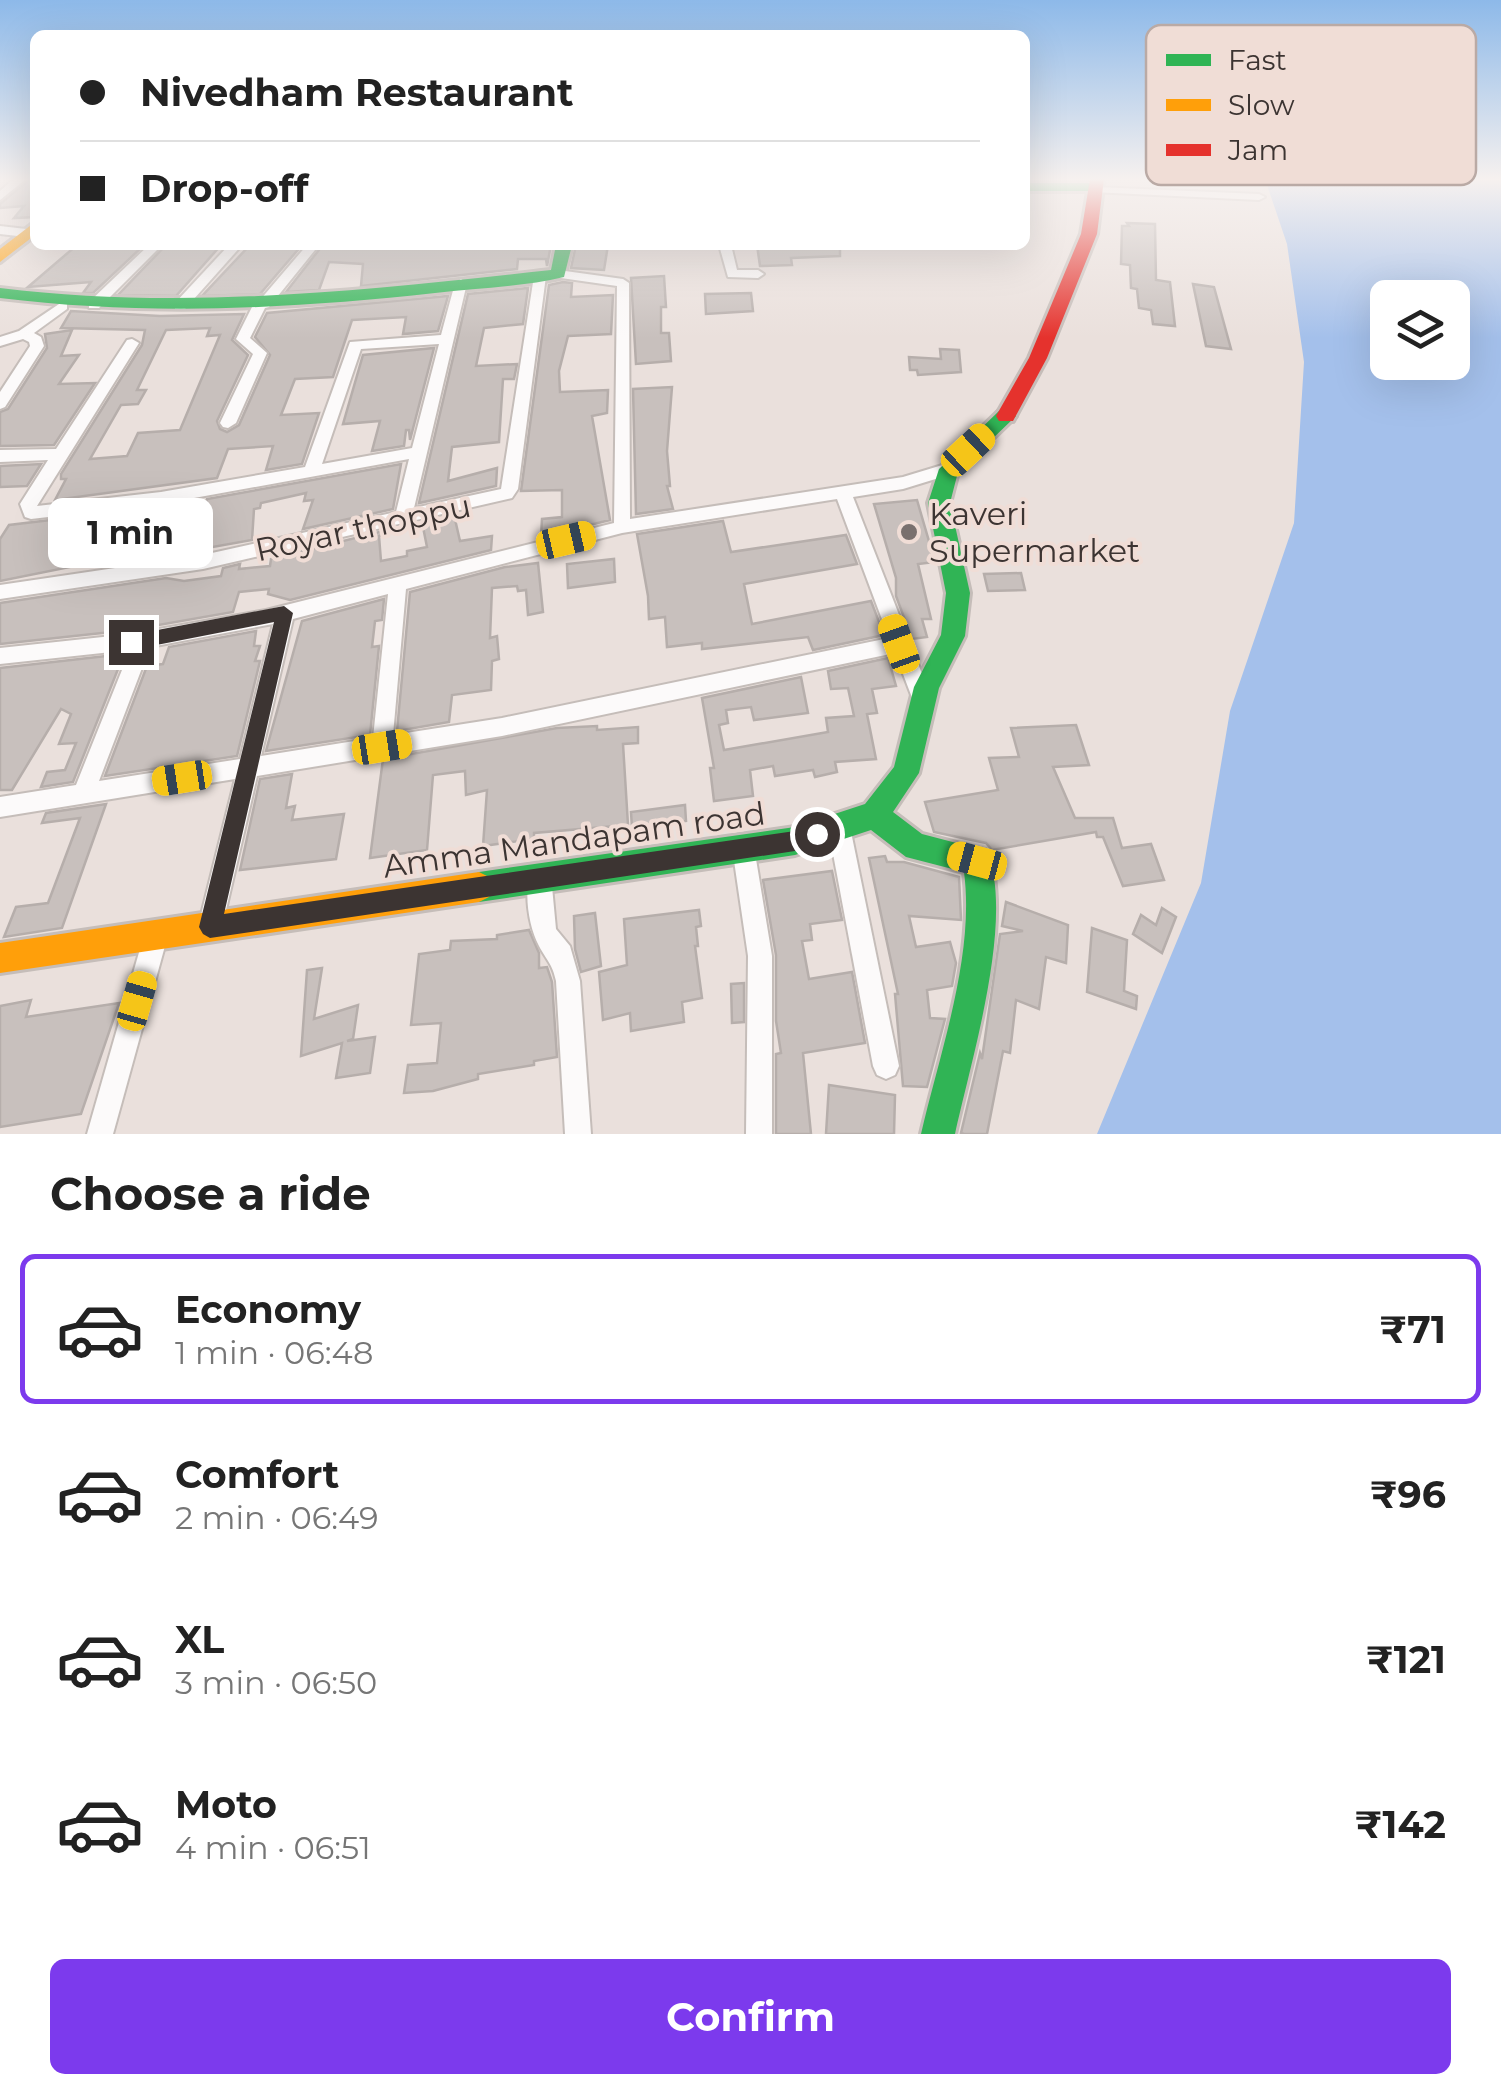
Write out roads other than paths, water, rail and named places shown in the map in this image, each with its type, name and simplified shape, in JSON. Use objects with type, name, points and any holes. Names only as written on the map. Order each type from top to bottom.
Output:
[{"type":"main road","points":[[938,1134],[978,952],[984,909],[977,861],[916,847],[874,815],[906,772],[927,687],[953,636],[958,594],[939,503],[948,469],[1008,414],[1089,232]]},
{"type":"main road","points":[[0,257],[30,234]]},
{"type":"main road","points":[[0,293],[62,306],[262,304],[549,275],[562,250]]},
{"type":"main road","name":"Amma Mandapam road","points":[[0,958],[795,841],[874,815]]},
{"type":"street","points":[[94,305],[151,250]]},
{"type":"street","points":[[180,306],[231,250]]},
{"type":"street","points":[[228,424],[260,353],[243,338],[262,304],[310,250]]},
{"type":"street","points":[[726,250],[732,274],[758,274]]},
{"type":"street","points":[[549,275],[623,283],[622,527]]},
{"type":"street","name":"Royar thoppu","points":[[0,592],[203,562],[496,499],[510,488],[549,275]]},
{"type":"street","points":[[402,519],[461,283]]},
{"type":"street","points":[[0,342],[24,334],[62,306]]},
{"type":"street","points":[[0,404],[37,346],[36,340],[24,334]]},
{"type":"street","points":[[312,470],[355,345],[445,339]]},
{"type":"street","points":[[132,343],[28,504],[31,513],[161,498],[419,452]]},
{"type":"street","points":[[0,456],[59,454]]},
{"type":"street","points":[[0,656],[143,640],[284,613],[622,527],[903,482],[948,469]]},
{"type":"street","points":[[843,492],[923,703]]},
{"type":"street","points":[[382,747],[398,582]]},
{"type":"street","points":[[210,927],[284,613]]},
{"type":"street","points":[[84,794],[143,640]]},
{"type":"street","points":[[0,807],[502,728],[899,644]]},
{"type":"street","points":[[839,826],[886,1066]]},
{"type":"street","points":[[742,847],[760,956],[759,1134]]},
{"type":"street","points":[[540,876],[542,928],[548,944],[562,954],[568,981],[578,1134]]},
{"type":"street","points":[[100,1134],[156,935]]},
{"type":"water","points":[[1283,232],[1501,232],[1501,1134],[1097,1134],[1201,883],[1230,711],[1294,523],[1304,362]]},
{"type":"place","name":"Kaveri Supermarket","points":[[909,532]]}]
